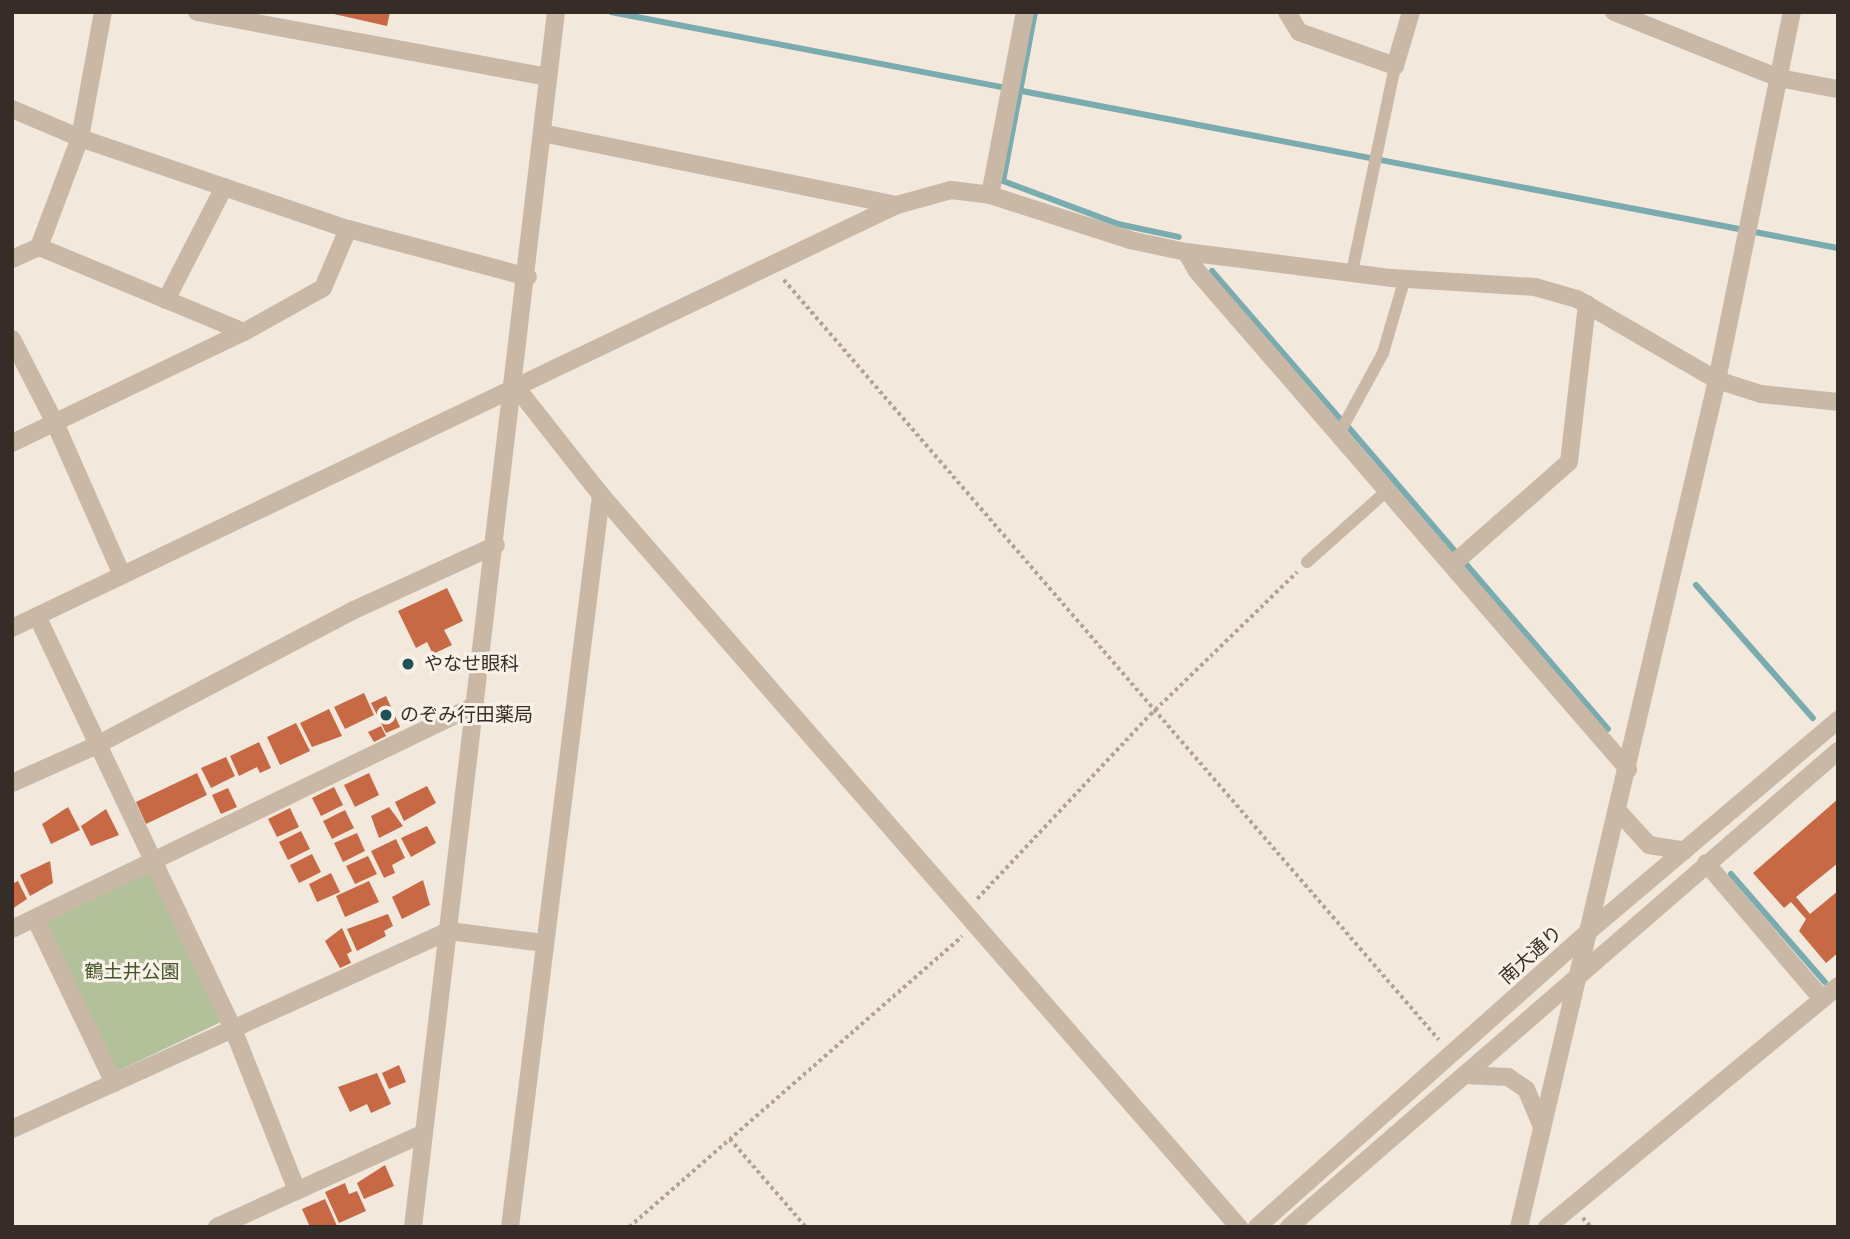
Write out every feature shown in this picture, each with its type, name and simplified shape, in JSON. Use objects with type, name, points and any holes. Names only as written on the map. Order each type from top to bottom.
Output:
[{"type":"street","points":[[12,259],[39,247],[80,138],[103,12]]},
{"type":"street","points":[[197,12],[258,18],[547,77]]},
{"type":"street","points":[[413,1227],[516,387],[556,12]]},
{"type":"street","points":[[990,195],[1025,12]]},
{"type":"street","points":[[1287,12],[1299,32],[1395,66],[1411,12]]},
{"type":"street","points":[[1614,12],[1779,78],[1838,89]]},
{"type":"street","points":[[1519,1227],[1717,380],[1792,12]]},
{"type":"street","points":[[12,109],[80,138],[348,229],[528,277]]},
{"type":"street","points":[[542,133],[897,205]]},
{"type":"street","points":[[166,300],[224,187]]},
{"type":"street","points":[[12,628],[897,205],[951,190],[990,195],[1130,240],[1186,252],[1405,278],[1535,288],[1587,304],[1717,380],[1761,394],[1838,402]]},
{"type":"street","points":[[12,443],[244,332],[323,288],[348,229]]},
{"type":"street","points":[[39,247],[244,332]]},
{"type":"street","points":[[1186,252],[1196,271],[1340,432],[1628,769]]},
{"type":"street","points":[[1453,565],[1569,462],[1587,304]]},
{"type":"street","points":[[12,339],[55,423],[122,575]]},
{"type":"street","points":[[516,387],[601,495],[1239,1227]]},
{"type":"street","points":[[510,1227],[601,495]]},
{"type":"street","points":[[12,783],[95,746],[354,610],[496,545]]},
{"type":"street","points":[[37,616],[95,746],[233,1029],[297,1191]]},
{"type":"street","points":[[12,929],[477,705]]},
{"type":"street","name":"南大通り","points":[[1257,1227],[1588,932],[1838,720]]},
{"type":"street","points":[[1289,1227],[1838,751]]},
{"type":"street","points":[[1617,810],[1650,845],[1685,850]]},
{"type":"street","points":[[1706,863],[1822,999]]},
{"type":"street","points":[[35,918],[114,1083]]},
{"type":"street","points":[[12,1129],[449,931],[544,943]]},
{"type":"street","points":[[1547,1227],[1838,986]]},
{"type":"street","points":[[1464,1075],[1508,1077],[1526,1089],[1536,1104],[1542,1129]]},
{"type":"street","points":[[218,1227],[424,1133]]},
{"type":"lane","points":[[1352,272],[1395,66]]},
{"type":"lane","points":[[1340,432],[1383,353],[1405,278]]},
{"type":"lane","points":[[1307,562],[1389,489]]},
{"type":"path","points":[[771,265],[1153,712],[1451,1054]]},
{"type":"path","points":[[629,1227],[730,1139],[969,920],[1153,712],[1307,562]]},
{"type":"path","points":[[730,1139],[806,1227]]},
{"type":"green space","name":"鶴土井公園","points":[[149,871],[221,1022],[116,1072],[44,921]]},
{"type":"building","points":[[325,12],[390,12],[387,26]]},
{"type":"building","points":[[447,588],[463,621],[444,630],[452,645],[433,654],[427,642],[416,648],[398,611]]},
{"type":"building","points":[[364,693],[374,715],[345,729],[334,707]]},
{"type":"building","name":"のぞみ行田薬局","points":[[386,696],[400,727],[386,733],[371,703]]},
{"type":"building","points":[[329,709],[342,736],[312,747],[300,723]]},
{"type":"building","points":[[296,723],[310,751],[280,765],[267,737]]},
{"type":"building","points":[[381,726],[386,736],[374,742],[368,732]]},
{"type":"building","points":[[259,742],[271,768],[260,773],[257,767],[239,776],[230,756]]},
{"type":"building","points":[[226,757],[235,776],[211,788],[201,768]]},
{"type":"building","points":[[197,773],[207,795],[146,824],[136,802]]},
{"type":"building","points":[[369,773],[379,795],[355,807],[344,785]]},
{"type":"building","points":[[427,786],[436,803],[404,821],[395,802]]},
{"type":"building","points":[[334,787],[343,805],[321,816],[312,798]]},
{"type":"building","points":[[228,788],[237,807],[221,814],[212,795]]},
{"type":"building","points":[[1838,799],[1838,863],[1796,897],[1810,914],[1838,891],[1838,953],[1826,963],[1799,931],[1806,919],[1791,902],[1784,908],[1753,873]]},
{"type":"building","points":[[68,807],[80,830],[51,844],[42,824]]},
{"type":"building","points":[[389,807],[403,826],[379,838],[371,816]]},
{"type":"building","points":[[290,808],[299,827],[277,837],[268,819]]},
{"type":"building","points":[[106,809],[119,835],[91,846],[81,826]]},
{"type":"building","points":[[345,810],[354,828],[332,839],[323,821]]},
{"type":"building","points":[[427,826],[436,843],[411,857],[401,838]]},
{"type":"building","points":[[301,831],[310,849],[288,860],[279,842]]},
{"type":"building","points":[[357,833],[365,851],[343,862],[334,843]]},
{"type":"building","points":[[396,839],[405,858],[392,865],[395,873],[384,878],[371,851]]},
{"type":"building","points":[[312,854],[321,872],[299,883],[290,865]]},
{"type":"building","points":[[368,856],[377,874],[355,884],[346,866]]},
{"type":"building","points":[[50,861],[53,883],[30,896],[20,875]]},
{"type":"building","points":[[331,873],[340,892],[317,902],[309,884]]},
{"type":"building","points":[[423,880],[430,905],[402,919],[392,897]]},
{"type":"building","points":[[18,881],[27,899],[12,909],[12,884]]},
{"type":"building","points":[[369,881],[379,902],[345,917],[336,896]]},
{"type":"building","points":[[388,914],[393,926],[384,931],[386,936],[357,951],[347,929]]},
{"type":"building","points":[[342,928],[352,951],[347,954],[351,963],[340,968],[325,941]]},
{"type":"building","points":[[399,1065],[406,1082],[389,1089],[382,1073]]},
{"type":"building","points":[[377,1073],[391,1104],[371,1113],[367,1104],[350,1112],[338,1087]]},
{"type":"building","points":[[385,1165],[394,1186],[364,1199],[357,1183]]},
{"type":"building","points":[[345,1183],[349,1194],[357,1191],[366,1211],[339,1223],[325,1192]]},
{"type":"building","points":[[325,1199],[337,1226],[310,1227],[302,1209]]},
{"type":"waterway","points":[[611,12],[1838,248]]},
{"type":"waterway","points":[[1035,12],[1003,181],[1118,224],[1179,237]]},
{"type":"waterway","points":[[1212,271],[1341,420]]},
{"type":"waterway","points":[[1349,428],[1608,729]]},
{"type":"waterway","points":[[1696,585],[1813,718]]},
{"type":"waterway","points":[[1731,874],[1825,982]]},
{"type":"place","name":"やなせ眼科","points":[[408,664]]},
{"type":"place","name":"のぞみ行田薬局","points":[[386,715]]}]
